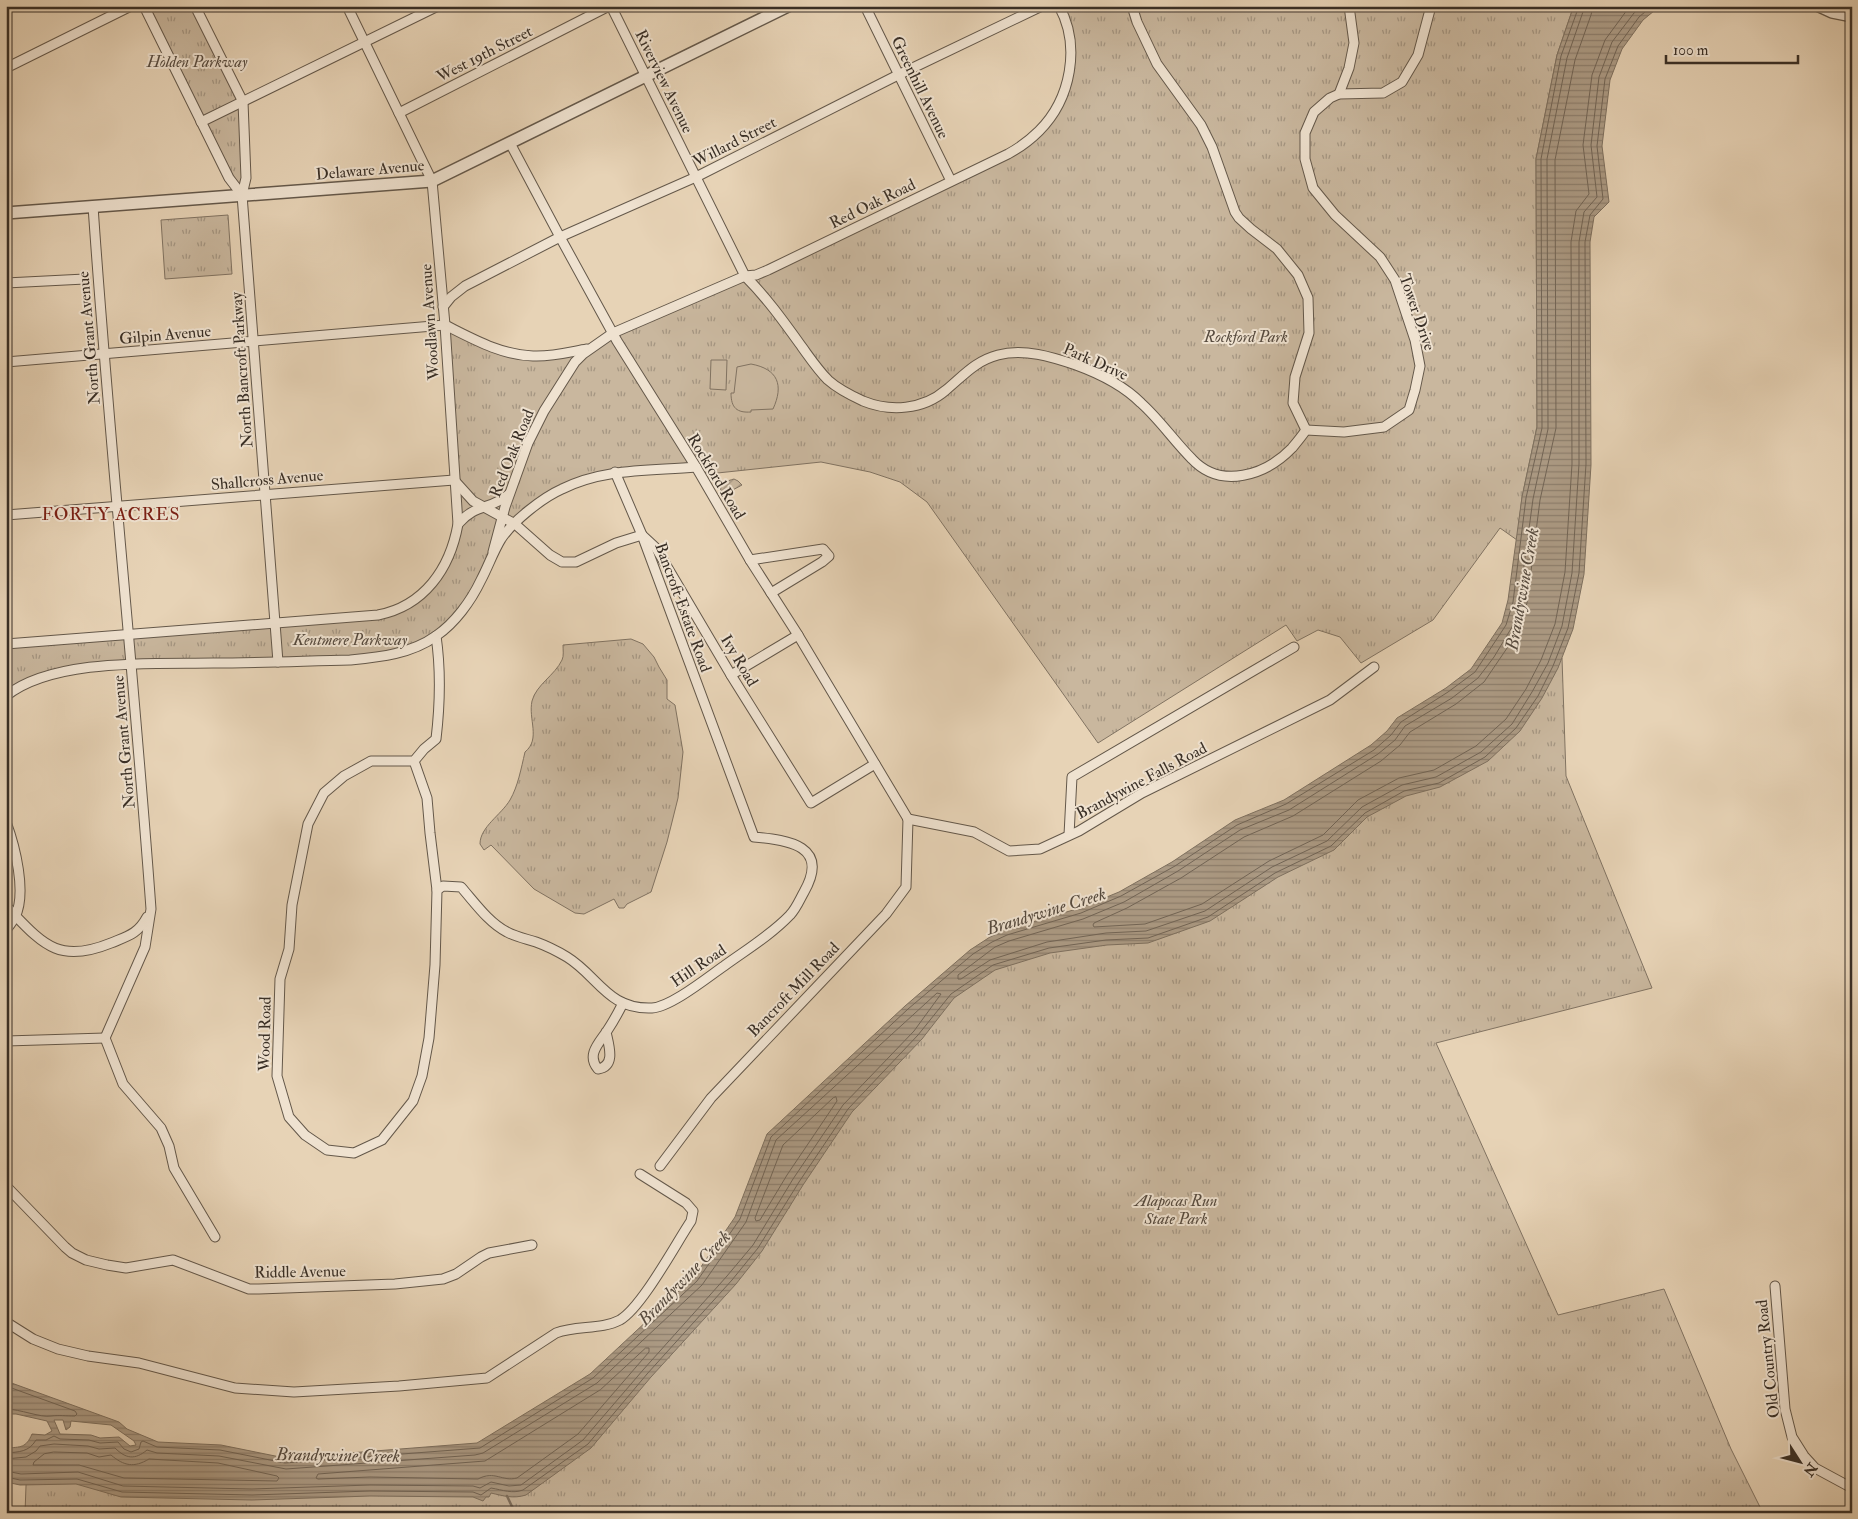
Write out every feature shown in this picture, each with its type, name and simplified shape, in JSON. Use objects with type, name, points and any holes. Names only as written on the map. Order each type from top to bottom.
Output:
[{"type":"street","points":[[6,68],[131,6]]},
{"type":"street","points":[[144,6],[229,178],[242,195]]},
{"type":"street","name":"North Bancroft Parkway","points":[[195,6],[243,102],[246,178],[242,195],[278,662]]},
{"type":"street","name":"Woodlawn Avenue","points":[[275,623],[378,615],[388,613],[411,602],[431,587],[448,559],[458,524],[445,325],[432,181],[347,6]]},
{"type":"street","points":[[201,122],[438,6]]},
{"type":"street","name":"Riverview Avenue","points":[[610,6],[745,276]]},
{"type":"street","name":"West 19th Street","points":[[399,112],[610,6]]},
{"type":"street","name":"Delaware Avenue","points":[[6,213],[432,181],[788,6]]},
{"type":"street","name":"Greenhill Avenue","points":[[864,6],[951,181]]},
{"type":"street","name":"Willard Street","points":[[443,307],[451,297],[465,286],[560,238],[696,177],[898,75],[1042,6]]},
{"type":"street","name":"Red Oak Road","points":[[493,552],[509,494],[528,443],[544,411],[567,373],[583,354],[613,333],[745,276],[756,275],[768,270],[1018,148],[1039,132],[1054,112],[1064,91],[1071,56],[1068,29],[1059,6]]},
{"type":"street","points":[[1132,6],[1137,22],[1157,64],[1201,125],[1212,147],[1235,212],[1251,229],[1277,249],[1298,275],[1308,298],[1309,332],[1295,377],[1293,403],[1306,430]]},
{"type":"street","points":[[1349,6],[1354,43],[1349,68],[1339,94],[1383,93],[1402,82],[1414,65],[1418,55],[1431,6]]},
{"type":"street","points":[[1819,6],[1832,12],[1852,16]]},
{"type":"street","name":"Tower Drive","points":[[1306,430],[1344,432],[1384,427],[1409,410],[1420,366],[1415,340],[1395,280],[1380,257],[1335,215],[1313,188],[1308,174],[1305,159],[1305,133],[1314,112],[1330,98],[1339,94]]},
{"type":"street","name":"Rockford Road","points":[[510,142],[560,238],[613,333],[908,819]]},
{"type":"street","name":"North Grant Avenue","points":[[93,206],[103,354],[132,665],[151,909],[145,947],[105,1038]]},
{"type":"street","name":"Park Drive","points":[[745,276],[764,296],[826,378],[848,394],[879,406],[901,407],[923,403],[944,392],[974,365],[999,355],[1022,353],[1045,356],[1078,366],[1128,392],[1144,405],[1192,460],[1211,473],[1222,476],[1247,475],[1260,470],[1292,448],[1306,430]]},
{"type":"street","points":[[6,283],[85,279]]},
{"type":"street","name":"Red Oak Road","points":[[445,325],[477,341],[519,354],[544,355],[590,348]]},
{"type":"street","name":"Gilpin Avenue","points":[[6,362],[445,325]]},
{"type":"street","points":[[6,696],[19,687],[63,672],[95,667],[350,660],[392,655],[418,646],[436,636],[465,608],[502,537],[530,510],[561,489],[593,477],[614,472],[696,467]]},
{"type":"street","name":"Bancroft Estate Road","points":[[614,472],[642,534],[722,753]]},
{"type":"street","points":[[454,480],[473,501],[515,524],[550,555],[562,562],[576,562],[642,534]]},
{"type":"street","name":"Shallcross Avenue","points":[[6,515],[265,493],[454,480]]},
{"type":"street","points":[[458,524],[471,511],[500,501],[509,494]]},
{"type":"street","name":"Ivy Road","points":[[642,534],[656,548],[731,675],[811,803],[875,764]]},
{"type":"street","points":[[750,560],[823,549],[829,556],[771,593]]},
{"type":"street","points":[[6,644],[275,623]]},
{"type":"street","points":[[731,675],[798,635]]},
{"type":"street","points":[[414,761],[436,739],[440,706],[439,654],[436,636]]},
{"type":"street","points":[[1069,835],[1072,777],[1294,647]]},
{"type":"street","name":"Brandywine Falls Road","points":[[908,819],[974,832],[1009,851],[1040,849],[1079,831],[1142,793],[1330,700],[1374,666]]},
{"type":"street","points":[[6,685],[19,687]]},
{"type":"street","name":"Hill Road","points":[[437,890],[443,886],[461,888],[487,916],[507,932],[537,942],[569,959],[602,990],[623,1003],[653,1008],[685,993],[776,928],[792,913],[810,882],[812,868],[808,854],[800,846],[792,842],[754,837],[722,753]]},
{"type":"street","name":"Wood Road","points":[[370,761],[414,761],[428,798],[437,890],[435,965],[429,1038],[422,1076],[414,1101],[382,1140],[354,1153],[327,1150],[305,1134],[289,1117],[277,1076],[280,979],[289,949],[292,905],[308,824],[324,793],[344,776],[370,761]]},
{"type":"street","name":"Bancroft Mill Road","points":[[660,1166],[710,1098],[886,914],[906,887],[908,819]]},
{"type":"street","points":[[6,822],[18,862],[20,889],[16,916],[6,930]]},
{"type":"street","points":[[6,906],[46,945],[63,951],[78,952],[94,950],[141,928],[151,909]]},
{"type":"street","points":[[606,1032],[623,1003]]},
{"type":"street","points":[[6,1041],[105,1038],[123,1084],[161,1128],[169,1146],[174,1168],[214,1237]]},
{"type":"street","points":[[6,1322],[41,1343],[58,1349],[88,1356],[139,1362],[235,1388],[294,1392],[438,1384],[487,1378],[556,1333],[619,1320],[636,1306],[691,1220],[693,1212],[686,1203],[640,1174]]},
{"type":"street","name":"Riddle Avenue","points":[[6,1186],[72,1254],[86,1260],[107,1266],[126,1268],[173,1260],[249,1289],[395,1284],[442,1278],[456,1274],[489,1253],[532,1245]]},
{"type":"street","name":"Old Country Road","points":[[1775,1286],[1785,1409],[1792,1437],[1804,1456],[1815,1468],[1852,1488]]},
{"type":"green space","name":"Holden Parkway","points":[[144,6],[195,6],[243,102],[242,195]]},
{"type":"green space","name":"Rockford Park","points":[[1059,6],[1575,6],[1557,55],[1536,159],[1537,427],[1522,497],[1517,540],[1500,528],[1433,620],[1361,663],[1340,637],[1318,630],[1297,641],[1286,625],[1098,743],[927,502],[900,482],[870,472],[821,462],[708,474],[695,467],[576,483],[515,524],[503,517],[481,580],[436,636],[392,655],[95,667],[19,687],[6,685],[6,644],[378,615],[431,587],[456,534],[445,325],[519,354],[590,348],[1008,154],[1054,112],[1071,56]]},
{"type":"green space","points":[[228,215],[232,274],[165,279],[161,220]]},
{"type":"green space","points":[[711,360],[727,360],[726,390],[710,389]]},
{"type":"green space","points":[[751,364],[767,370],[776,379],[778,393],[773,409],[742,412],[732,402],[731,393],[734,393],[737,367]]},
{"type":"green space","points":[[734,479],[742,485],[727,493],[721,492],[722,484]]},
{"type":"green space","points":[[631,639],[643,644],[654,657],[667,680],[667,699],[675,705],[683,752],[678,798],[667,842],[651,892],[627,904],[624,908],[619,908],[614,899],[584,914],[575,913],[534,889],[491,845],[484,850],[480,844],[481,838],[483,832],[513,795],[525,752],[530,747],[532,741],[531,708],[534,695],[562,660],[563,645]]},
{"type":"green space","name":"Alapocas Run State Park","points":[[1546,656],[1562,658],[1566,776],[1652,988],[1436,1043],[1558,1315],[1664,1289],[1731,1449],[1763,1513],[25,1513],[27,1459],[496,1477],[598,1397],[965,964],[1117,910]]},
{"type":"water","name":"Brandywine Creek","points":[[1575,6],[1660,6],[1643,20],[1622,49],[1610,80],[1602,146],[1609,202],[1594,217],[1590,242],[1591,465],[1584,574],[1573,629],[1558,668],[1542,698],[1520,731],[1488,761],[1440,787],[1406,796],[1367,817],[1334,850],[1278,877],[1210,921],[1148,943],[1107,945],[1050,953],[995,970],[954,998],[922,1039],[852,1112],[762,1251],[736,1284],[651,1377],[591,1448],[526,1495],[513,1497],[491,1493],[483,1501],[473,1497],[370,1496],[252,1500],[121,1497],[76,1484],[20,1485],[6,1482],[6,1448],[22,1446],[28,1442],[32,1434],[45,1435],[52,1431],[47,1421],[16,1414],[6,1414],[6,1381],[119,1422],[127,1429],[158,1442],[221,1445],[285,1458],[477,1443],[590,1374],[694,1277],[735,1217],[767,1134],[905,1006],[970,950],[1005,930],[1080,908],[1119,892],[1172,862],[1235,820],[1284,800],[1371,745],[1387,731],[1397,718],[1446,688],[1471,669],[1502,623],[1508,600],[1522,497],[1537,427],[1536,159],[1557,55]],"holes":[[[54,1420],[63,1420],[66,1430],[70,1427],[71,1421],[111,1425],[134,1441],[136,1445],[130,1446],[119,1437],[100,1438],[91,1435],[60,1434]]]},
{"type":"waterway","points":[[507,1496],[515,1513]]},
{"type":"district","name":"FORTY ACRES","points":[[111,514]]},
{"type":"park label","name":"Kentmere Parkway","points":[[350,639]]}]
